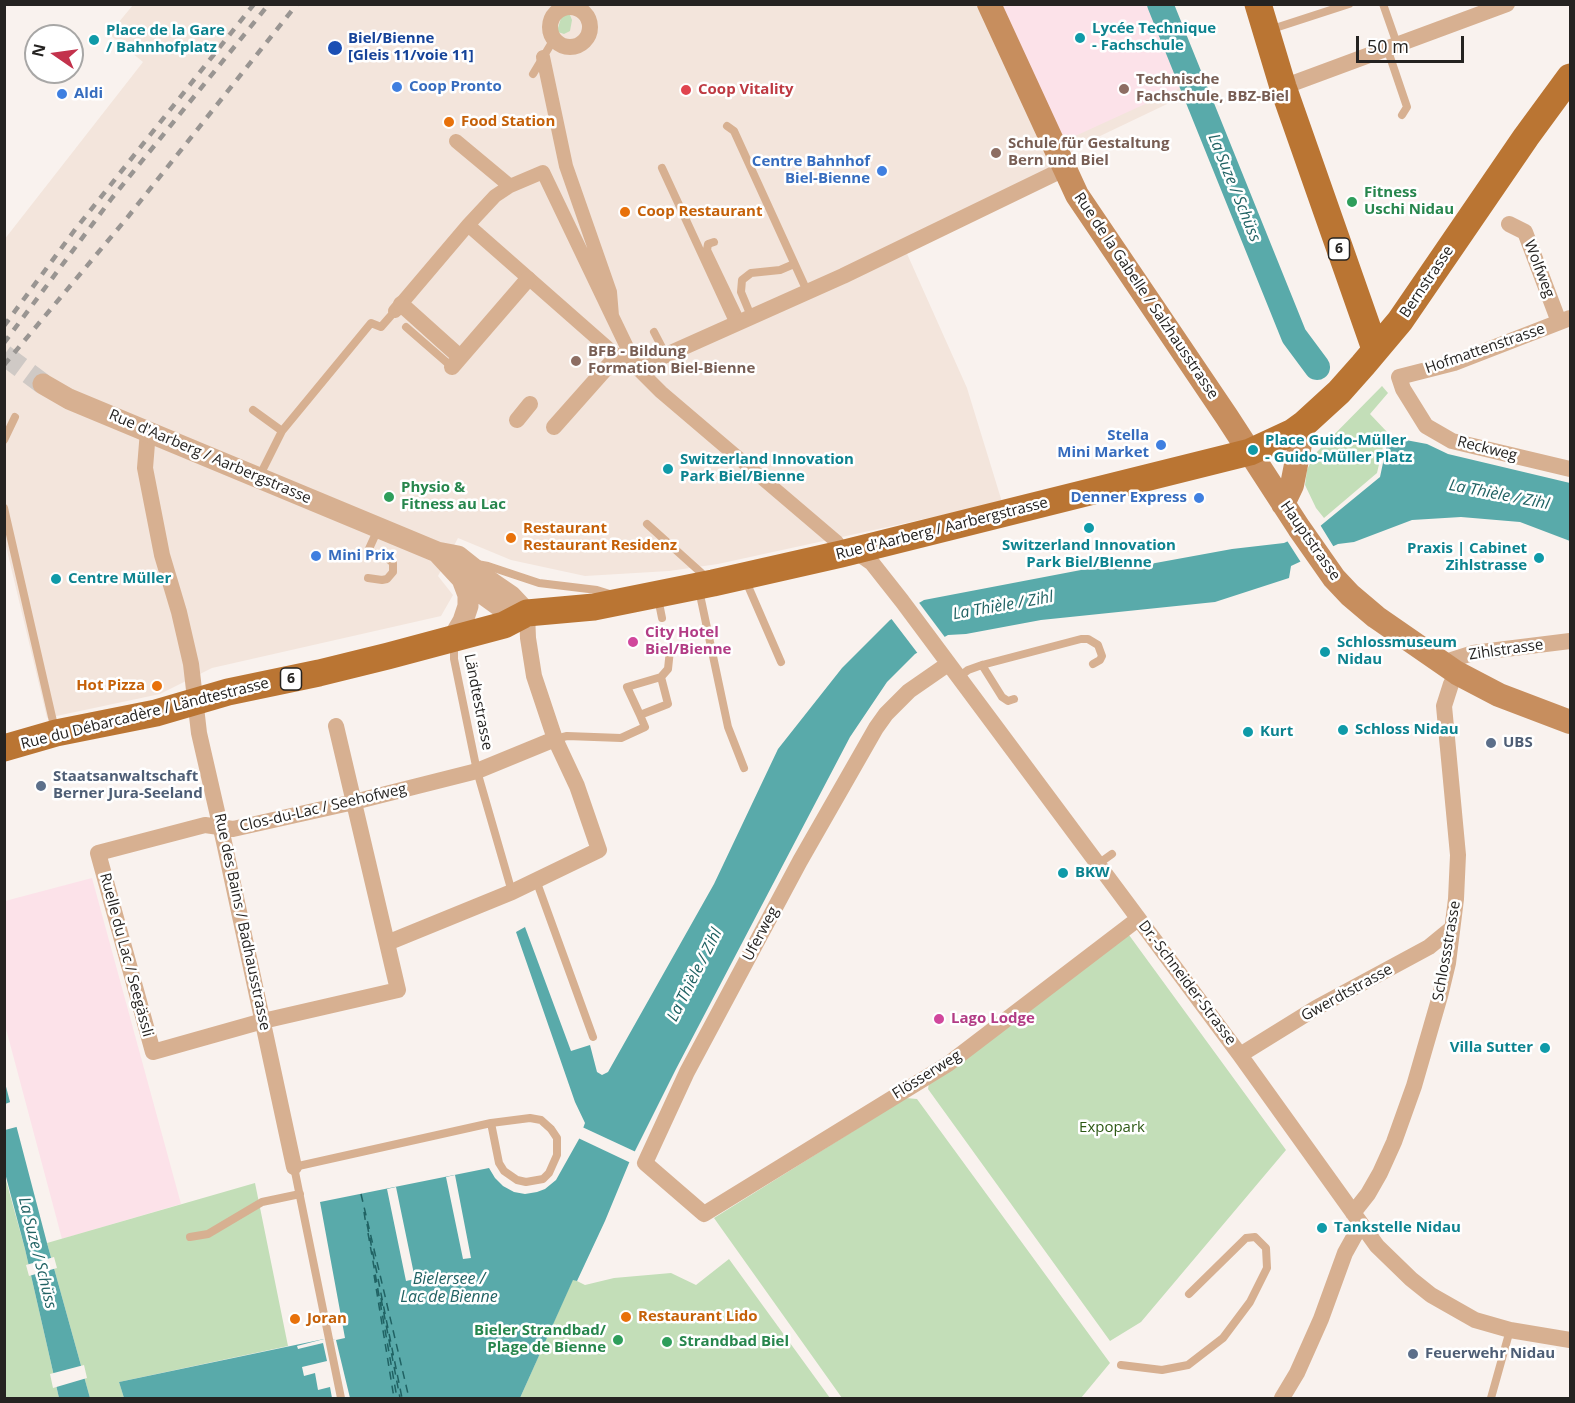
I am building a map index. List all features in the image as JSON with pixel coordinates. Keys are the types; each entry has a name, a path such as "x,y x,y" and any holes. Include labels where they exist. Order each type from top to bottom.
{"main road":[{"name":"Rue de la Gabelle / Salzhausstrasse","path":"989,4 1077,195 1250,452"},
{"name":"6","path":"1258,4 1283,87 1375,350"},
{"name":"Bernstrasse","path":"1250,452 1293,432 1304,424 1339,392 1400,321 1570,77"},
{"path":"1283,504 1292,485 1304,424"},
{"name":"Rue d'Aarberg / Aarbergstrasse","path":"527,613 651,604 706,585 846,546 1005,514 1250,452"},
{"name":"Hauptstrasse","path":"1250,452 1320,560 1334,578 1359,602 1452,670 1499,694 1570,722"},
{"name":"Rue du Débarcadère / Ländtestrasse","path":"4,748 56,733 156,713 228,692 330,671 504,625 527,613"}],"street":[{"path":"1283,87 1392,46 1462,12 1507,4"},
{"path":"567,6 579,8 584,12 590,22 589,35 586,40 576,47 564,47 554,39 551,33 551,20 560,9 567,6"},
{"path":"543,57 566,166 610,292 612,316"},
{"path":"456,141 510,186"},
{"path":"637,368 807,291 1064,169"},
{"path":"528,279 456,362 398,308 495,196 510,186 543,172 637,368"},
{"path":"468,225 616,356 637,368 662,392 846,546"},
{"name":"Wolfweg","path":"1509,225 1525,232 1565,320"},
{"name":"Hofmattenstrasse","path":"1399,377 1454,363 1565,320"},
{"path":"554,427 616,356"},
{"name":"Reckweg","path":"1399,377 1403,390 1426,426 1452,441 1570,469"},
{"name":"Rue d'Aarberg / Aarbergstrasse","path":"43,384 69,399 437,552 466,571 498,605 527,613"},
{"path":"517,420 530,404"},
{"name":"Rue des Bains / Badhausstrasse","path":"148,432 145,468 162,555 191,664 199,733 294,1167"},
{"name":"Dr.-Schneider-Strasse","path":"846,546 872,563 950,666 1105,859 1138,919 1240,1055 1377,1246 1431,1295 1475,1320 1510,1330 1570,1340"},
{"path":"453,638 464,621 468,606 466,571"},
{"path":"387,943 512,892 600,850 577,786 555,739 534,676 527,613"},
{"name":"Zihlstrasse","path":"1452,670 1450,660 1473,653 1570,641"},
{"name":"Uferweg","path":"704,1214 645,1163 687,1072 800,861 876,728 909,690 950,666"},
{"name":"Schlossstrasse","path":"1353,1213 1368,1194 1394,1142 1414,1086 1448,963 1456,899 1458,855 1444,706 1451,684 1452,670"},
{"path":"263,1022 398,990 336,726"},
{"name":"Clos-du-Lac / Seehofweg","path":"98,853 205,825 233,829 354,802 477,771 555,739"},
{"name":"Ruelle du Lac / Seegässli","path":"98,853 153,1052 263,1022"},
{"name":"Flösserweg","path":"704,1214 948,1064 1138,919"},
{"name":"Gwerdtstrasse","path":"1240,1055 1316,1008 1429,947 1451,928"},
{"path":"1282,1398 1297,1373 1321,1319 1345,1253 1355,1235 1363,1227"}],"lane":[{"path":"1266,31 1349,4"},
{"path":"1383,4 1407,107 1402,115"},
{"path":"532,74 554,39"},
{"path":"727,126 734,131 807,291"},
{"path":"662,168 742,320"},
{"path":"714,242 708,244 707,250 742,320"},
{"path":"742,320 742,280 752,273 780,270 795,264"},
{"path":"259,478 282,430 371,323 381,327 398,308"},
{"path":"406,327 456,362"},
{"path":"654,332 666,355"},
{"path":"254,410 282,430"},
{"path":"4,440 15,417"},
{"path":"4,508 56,733"},
{"path":"647,525 706,585 728,727 744,768"},
{"path":"368,578 387,579 393,572 393,563 386,557 368,551 379,528"},
{"name":"Rue d'Aarberg / Aarbergstrasse","path":"466,571 488,566 539,583 597,590 651,604"},
{"path":"744,576 781,662"},
{"name":"Ländtestrasse","path":"453,638 454,658 477,771"},
{"path":"950,666 968,670 1088,639 1098,645 1101,651 1100,660 1093,664"},
{"path":"555,739 567,736 621,738 645,727 627,687 661,677 668,669 670,650"},
{"path":"982,665 1002,698 1008,701 1014,699"},
{"path":"640,715 668,705 661,677"},
{"path":"477,771 512,892"},
{"path":"536,880 593,1037"},
{"path":"341,1398 294,1167 491,1123 530,1118 541,1120 551,1129 558,1146 557,1155 549,1173 543,1179 526,1182 517,1180 504,1171 491,1123"},
{"path":"190,1237 208,1234 262,1202 300,1194"},
{"path":"1121,1365 1162,1370 1188,1365 1223,1338 1250,1302 1267,1268 1266,1248 1255,1237 1246,1238 1189,1294"},
{"path":"1491,1398 1510,1330"}],"shaded area":[{"path":"133,5 1153,5 1188,94 1075,148 1064,169 904,247 967,388 1002,502 718,564 669,571 585,576 511,560 458,538 438,576 453,595 441,616 212,668 160,694 47,718 5,542 4,240 143,62 109,34"},
{"name":"Lycée Technique - Fachschule","path":"999,5 1147,5 1180,88 1060,143"},
{"path":"92,878 181,1204 62,1239 5,1025 5,901"}],"green space":[{"path":"566,13 572,20 570,31 564,34 558,32 558,28 562,15"},
{"path":"1382,386 1388,393 1370,414 1388,433 1377,473 1324,518 1316,508 1305,485 1307,470 1314,455"},
{"name":"Expopark","path":"1129,935 1286,1150 1141,1322 1110,1341 928,1089 929,1083"},
{"path":"906,1098 917,1099 1110,1363 1081,1398 842,1398 714,1218"},
{"path":"4,1173 25,1249 59,1398 5,1398"},
{"path":"255,1183 288,1346 119,1382 124,1398 90,1398 47,1243"},
{"name":"Strandbad Biel","path":"729,1259 830,1398 520,1398 573,1279 585,1285 614,1278 671,1273 696,1285"}],"water":[{"path":"1395,438 1427,444 1448,454 1570,483 1570,541 1520,522 1461,517 1412,520 1354,542 1338,544 1291,566 1289,578 1215,602 1041,620 966,634 948,635 915,654 887,682 850,737 676,1069 629,1163 577,1281 573,1280 520,1398 124,1398 119,1382 324,1339 345,1338 320,1202 489,1168 503,1186 514,1192 525,1194 545,1189 556,1180 579,1139 585,1123 575,1102 516,932 525,927 571,1051 590,1045 597,1072 602,1075 608,1072 714,884 778,749 842,668 890,620 924,600 1081,570 1139,566 1232,549 1284,543 1319,527 1380,477 1387,444"},
{"path":"4,1079 90,1398 59,1398 5,1173"}],"pier":[{"path":"1319,523 1335,549 1302,564 1286,539"},
{"path":"917,600 947,640 919,655 890,617"},
{"path":"13,1101 20,1126 5,1130 5,1104"},
{"path":"580,1126 636,1152 631,1163 576,1137"},
{"path":"455,1175 471,1258 463,1259 446,1177"},
{"path":"396,1187 415,1279 406,1281 387,1189"},
{"path":"54,1257 57,1268 29,1276 26,1265"},
{"path":"324,1339 336,1340 350,1398 332,1398 330,1387 318,1390 315,1373 304,1376 302,1367 327,1361 323,1343 298,1349 297,1346"},
{"path":"84,1365 87,1378 53,1388 50,1374"}],"waterway":[{"name":"La Suze / Schüss","path":"1160,4 1294,336 1317,367"}],"ferry route":[{"path":"361,1194 409,1398"},
{"path":"364,1212 366,1225"},
{"path":"367,1224 402,1398"},
{"path":"368,1233 397,1398"},
{"path":"374,1275 394,1398"},
{"path":"381,1298 400,1398"}],"tunnel":[{"path":"4,355 43,384"}],"railway":[{"path":"4,326 74,231 254,4"},
{"path":"4,343 112,198 269,4"},
{"path":"4,365 127,218 297,4"}],"place":[{"name":"Lycée Technique - Fachschule","path":"1080,38"},
{"name":"Place de la Gare / Bahnhofplatz","path":"94,40"},
{"name":"Biel/Bienne [Gleis 11/voie 11]","path":"335,48"},
{"name":"Coop Pronto","path":"397,87"},
{"name":"Technische Fachschule, BBZ-Biel","path":"1124,89"},
{"name":"Coop Vitality","path":"686,90"},
{"name":"Aldi","path":"62,94"},
{"name":"Food Station","path":"449,122"},
{"name":"Schule für Gestaltung Bern und Biel","path":"996,153"},
{"name":"Centre Bahnhof Biel-Bienne","path":"882,171"},
{"name":"Fitness Uschi Nidau","path":"1352,202"},
{"name":"Coop Restaurant","path":"625,212"},
{"name":"BFB - Bildung Formation Biel-Bienne","path":"576,361"},
{"name":"Stella Mini Market","path":"1161,445"},
{"name":"Place Guido-Müller - Guido-Müller Platz","path":"1253,450"},
{"name":"Switzerland Innovation Park Biel/Bienne","path":"668,469"},
{"name":"Physio & Fitness au Lac","path":"389,497"},
{"name":"Denner Express","path":"1199,498"},
{"name":"Switzerland Innovation Park Biel/BIenne","path":"1089,528"},
{"name":"Restaurant Restaurant Residenz","path":"511,538"},
{"name":"Mini Prix","path":"316,556"},
{"name":"Praxis | Cabinet Zihlstrasse","path":"1539,558"},
{"name":"Centre Müller","path":"56,579"},
{"name":"City Hotel Biel/Bienne","path":"633,642"},
{"name":"Schlossmuseum Nidau","path":"1325,652"},
{"name":"Hot Pizza","path":"157,686"},
{"name":"Schloss Nidau","path":"1343,730"},
{"name":"Kurt","path":"1248,732"},
{"name":"UBS","path":"1491,743"},
{"name":"Staatsanwaltschaft Berner Jura-Seeland","path":"41,786"},
{"name":"BKW","path":"1063,873"},
{"name":"Lago Lodge","path":"939,1019"},
{"name":"Villa Sutter","path":"1545,1048"},
{"name":"Tankstelle Nidau","path":"1322,1228"},
{"name":"Restaurant Lido","path":"626,1317"},
{"name":"Joran","path":"295,1319"},
{"name":"Bieler Strandbad/ Plage de Bienne","path":"618,1340"},
{"name":"Strandbad Biel","path":"667,1342"},
{"name":"Feuerwehr Nidau","path":"1413,1354"}],"water label":[{"name":"La Thièle / Zihl","path":"1499,495"},
{"name":"La Thièle / Zihl","path":"1003,606"},
{"name":"La Thièle / Zihl","path":"695,975"},
{"name":"Bielersee / Lac de Bienne","path":"449,1288"}]}
